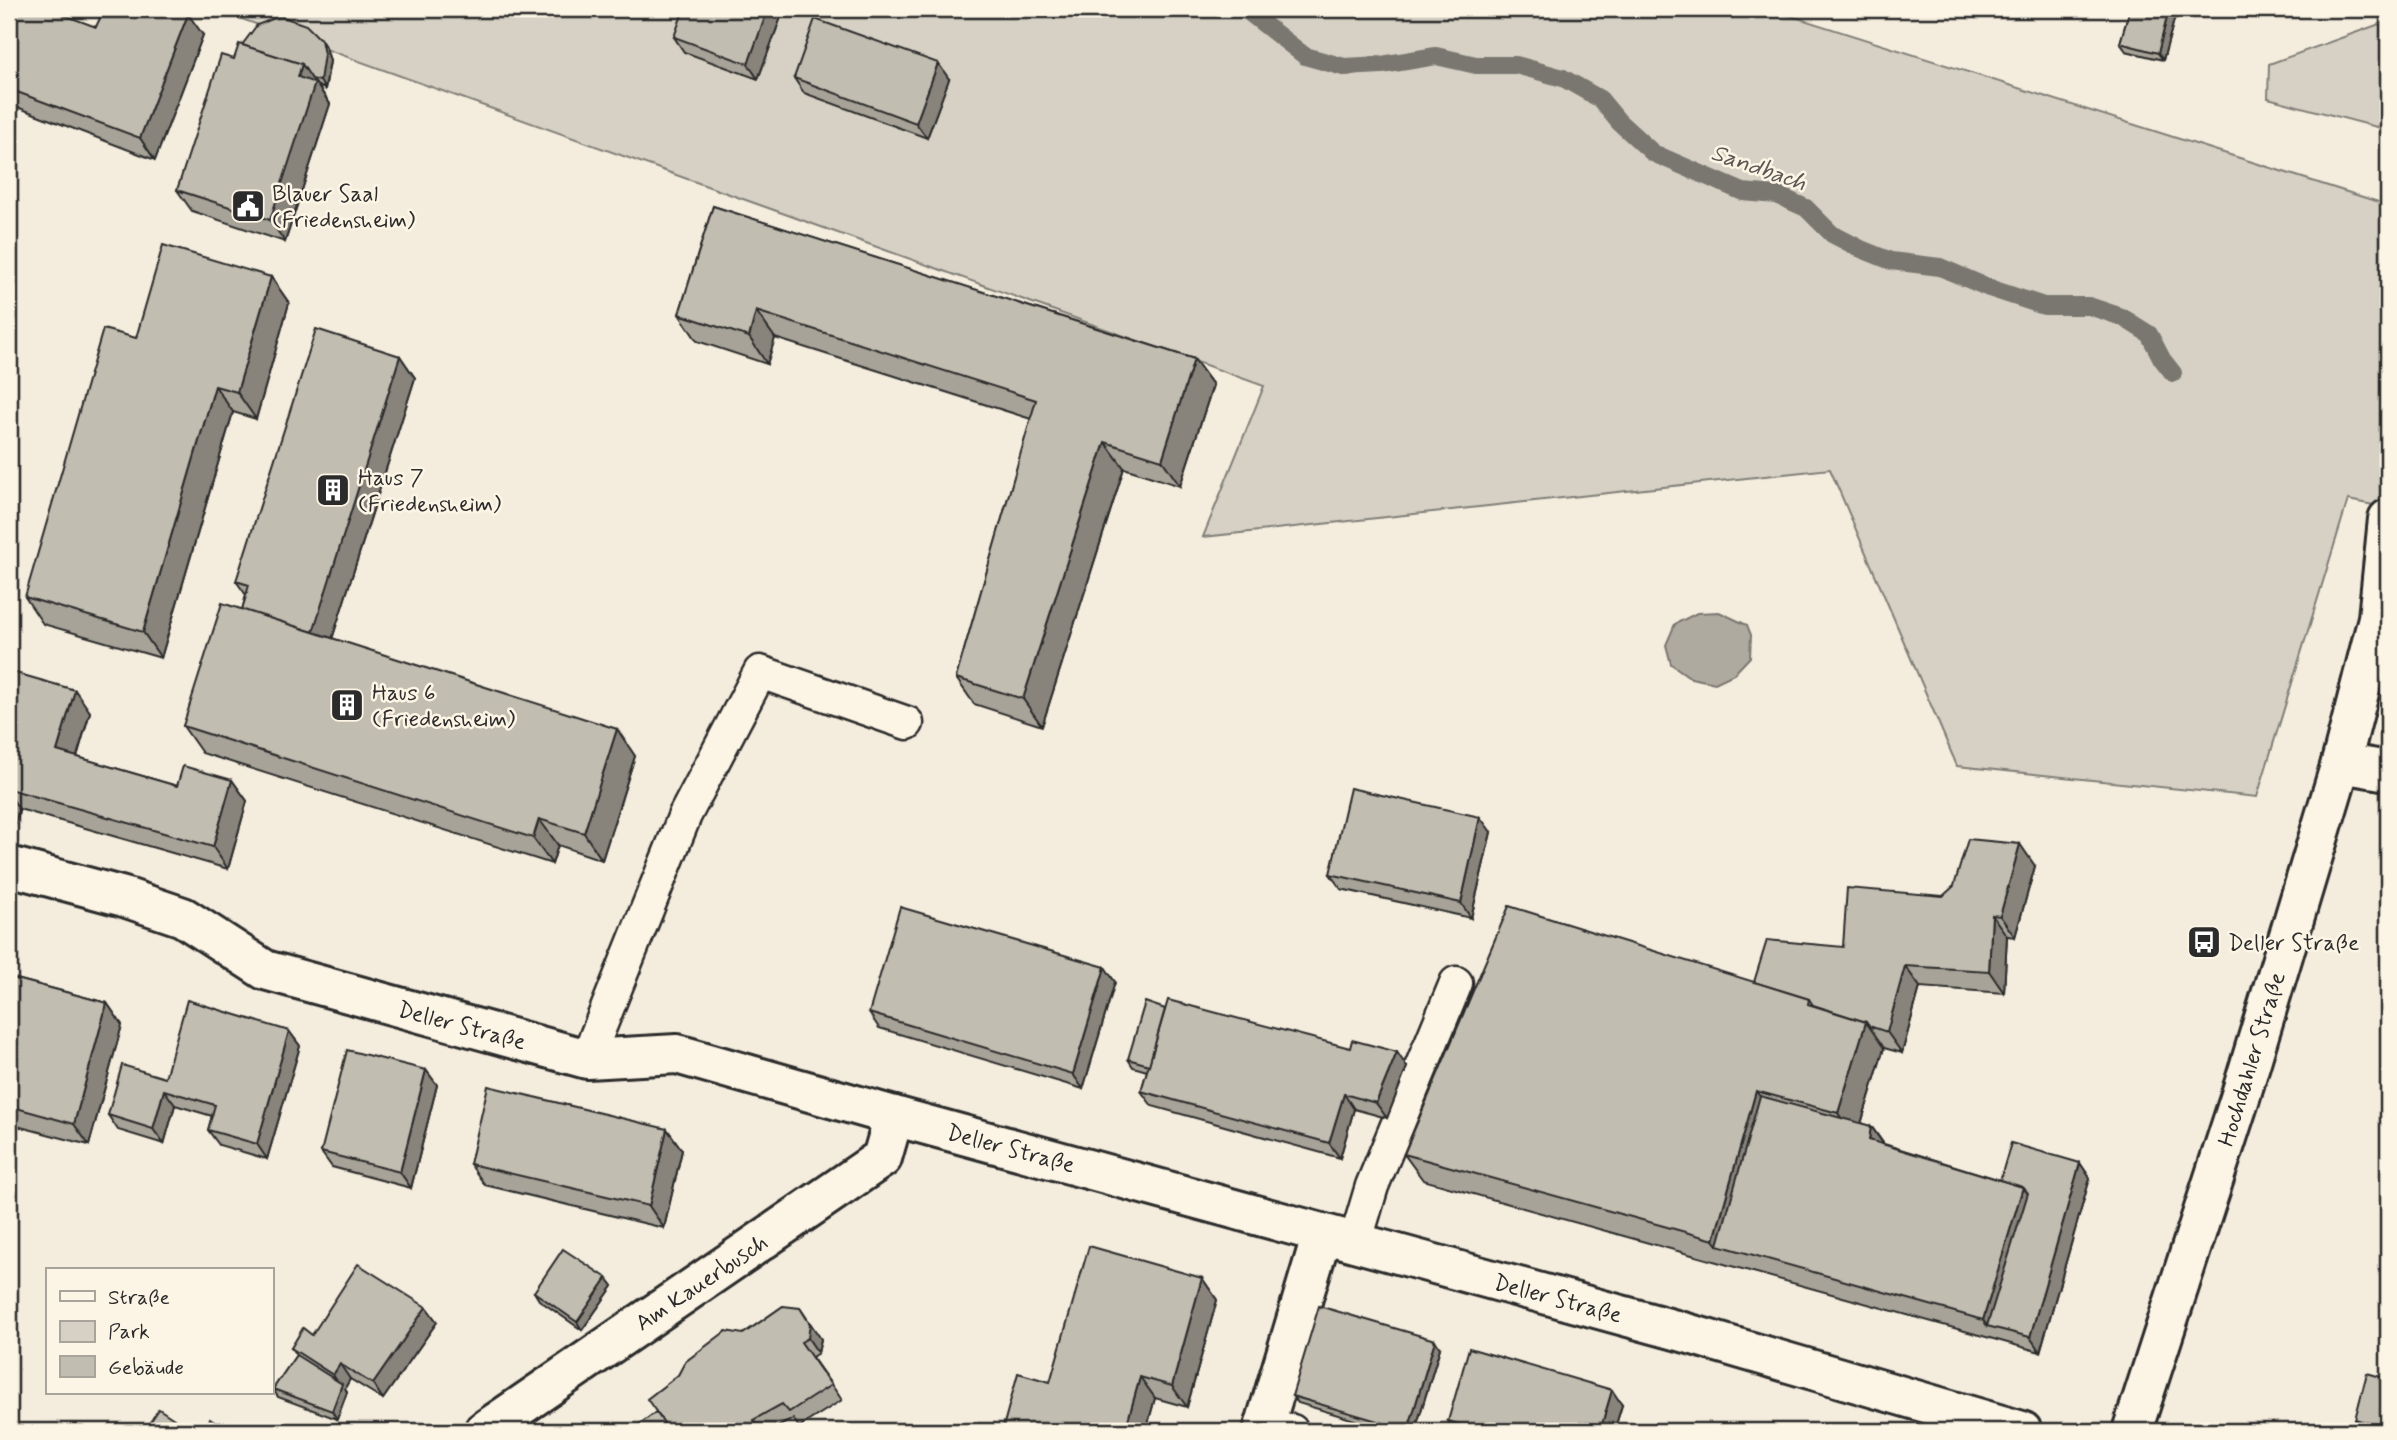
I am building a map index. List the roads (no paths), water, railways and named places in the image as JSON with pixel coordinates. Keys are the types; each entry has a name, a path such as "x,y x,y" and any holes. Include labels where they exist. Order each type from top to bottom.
{"street":[{"name":"Hochdahler Straße","path":"2132,1431 2240,1098 2341,763 2378,618 2388,519"},
{"path":"2341,763 2388,771"},
{"name":"Deller Straße","path":"9,866 124,897 183,917 265,970 587,1059 677,1054 1683,1332 2022,1431"},
{"name":"Am Kauerbusch","path":"484,1431 882,1158 894,1116"},
{"path":"1273,1429 1339,1239"}],"lane":[{"path":"587,1059 685,815 760,673 907,723"},
{"path":"1339,1239 1372,1186 1456,983"}],"waterway":[{"name":"Sandbach","path":"1247,9 1305,56 1344,67 1382,65 1436,56 1476,65 1516,65 1563,78 1600,99 1619,122 1653,153 1743,192 1777,195 1806,208 1832,234 1891,261 1940,267 1989,288 2044,306 2089,306 2122,317 2149,334 2173,373"}],"place":[{"name":"Blauer Saal (Friedensheim)","path":"248,206"},
{"name":"Haus 7 (Friedensheim)","path":"333,490"},
{"name":"Haus 6 (Friedensheim)","path":"347,705"},
{"name":"Deller Straße","path":"2204,942"}]}
